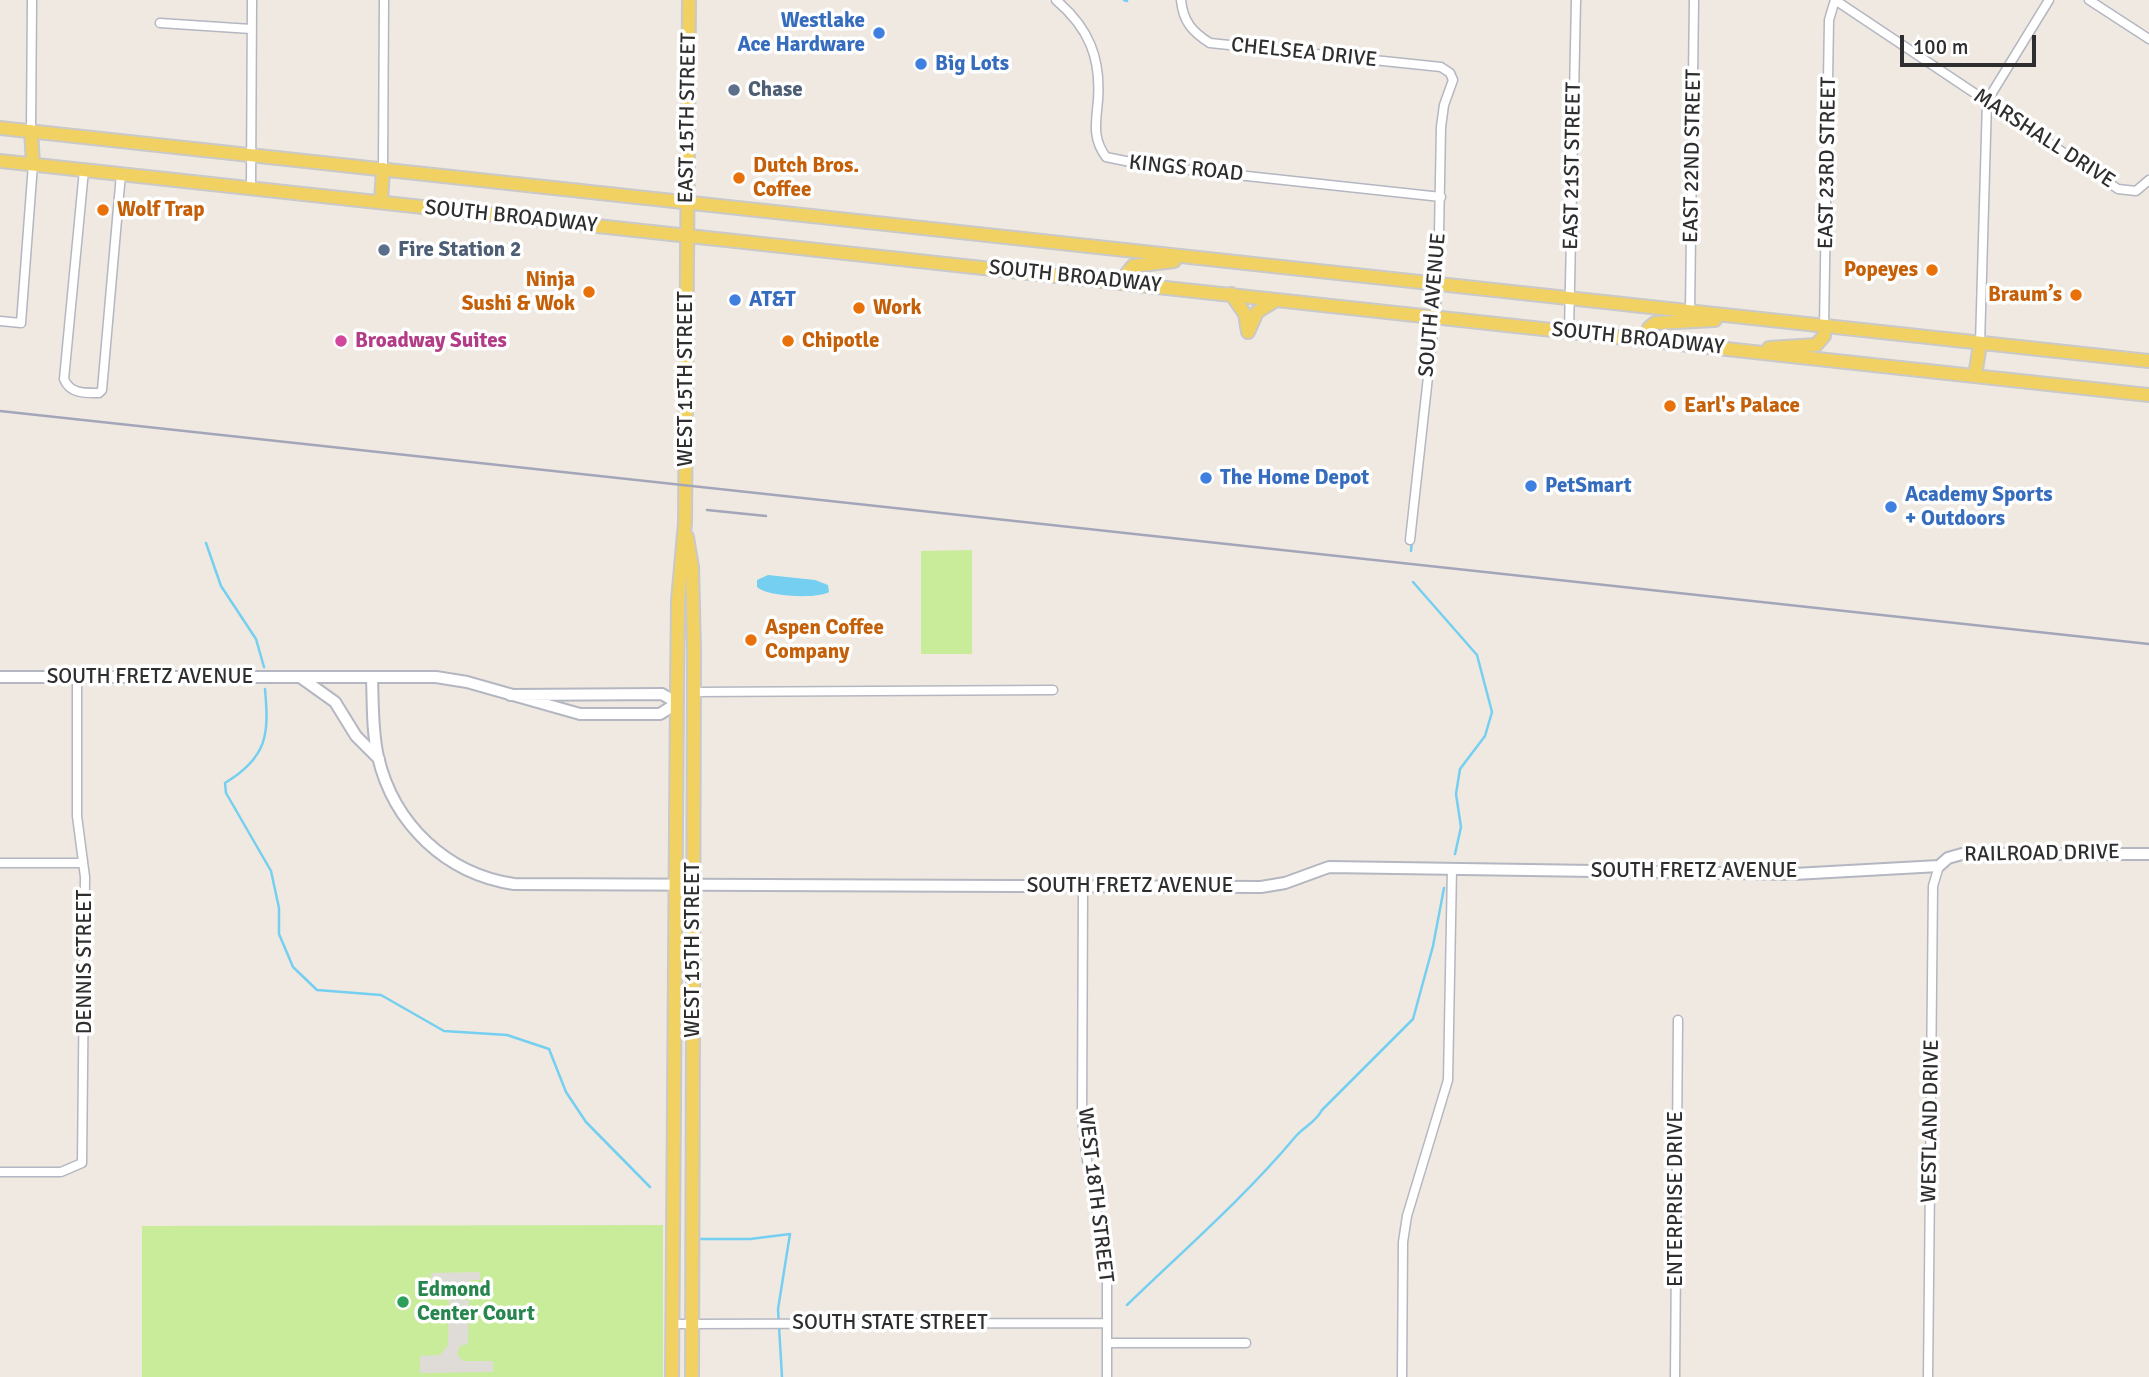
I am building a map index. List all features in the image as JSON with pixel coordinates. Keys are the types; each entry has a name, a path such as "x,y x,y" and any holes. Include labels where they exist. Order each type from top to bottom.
{"main road":[{"name":"EAST 15TH STREET","path":"686,236 690,0"},
{"name":"SOUTH BROADWAY","path":"0,128 2149,361"},
{"path":"31,131 33,164"},
{"name":"SOUTH BROADWAY","path":"0,161 2149,395"},
{"path":"380,202 383,169"},
{"name":"WEST 15TH STREET","path":"672,1377 678,600 685,523 686,236"},
{"path":"1120,282 1133,266 1192,259"},
{"path":"1231,294 1245,314 1248,332 1257,312 1278,299"},
{"path":"1648,340 1650,328 1655,323 1742,318"},
{"path":"1748,350 1795,344 1816,345 1824,336 1824,327"},
{"path":"1975,376 1980,344"},
{"name":"WEST 15TH STREET","path":"685,523 692,567 694,692 692,1377"},
{"path":"677,703 694,692"}],"street":[{"path":"31,131 32,0"},
{"path":"251,188 252,0"},
{"path":"383,169 384,0"},
{"name":"KINGS ROAD","path":"1056,0 1074,15 1093,43 1099,73 1095,130 1097,145 1106,157 1132,163 1441,197"},
{"name":"CHELSEA DRIVE","path":"1181,0 1182,13 1191,29 1210,43 1441,67 1450,72"},
{"name":"EAST 21ST STREET","path":"1569,332 1576,0"},
{"name":"EAST 22ND STREET","path":"1690,312 1694,0"},
{"name":"MARSHALL DRIVE","path":"1835,0 2118,189 2136,191 2149,180"},
{"name":"EAST 23RD STREET","path":"1824,327 1829,20 1835,0"},
{"path":"1980,344 1987,102 2049,0"},
{"path":"2089,0 2149,39"},
{"path":"160,23 251,29"},
{"name":"SOUTH AVENUE","path":"1410,540 1438,286 1441,127 1444,105 1453,80 1450,72"},
{"path":"0,321 21,323 33,164"},
{"path":"85,170 64,379 66,386 75,391 99,393 102,390 121,174"},
{"name":"SOUTH FRETZ AVENUE","path":"0,677 441,678 467,682 510,695 580,714 660,713 677,703 662,694 510,695"},
{"name":"DENNIS STREET","path":"0,1172 61,1172 82,1163 83,863 77,816 77,677"},
{"name":"SOUTH FRETZ AVENUE","path":"300,677 335,702 355,736 379,759"},
{"name":"SOUTH FRETZ AVENUE","path":"372,677 374,733 379,759 405,817 421,838 447,860 472,874 514,884 1261,887 1285,883 1329,867 1794,874 1938,866"},
{"path":"694,692 1053,690"},
{"name":"RAILROAD DRIVE","path":"1938,866 1948,858 1962,854 2149,853"},
{"path":"0,863 83,863"},
{"name":"WESTLAND DRIVE","path":"1928,1377 1933,886 1938,866"},
{"path":"1402,1377 1403,1242 1407,1216 1448,1080 1452,868"},
{"name":"WEST 18TH STREET","path":"1083,887 1082,1118 1087,1160 1105,1246 1107,1377"},
{"name":"ENTERPRISE DRIVE","path":"1675,1377 1678,1020"},
{"name":"SOUTH STATE STREET","path":"673,1324 1107,1323"},
{"path":"1107,1343 1246,1343"}],"green space":[{"path":"972,550 972,654 921,654 921,551"},
{"name":"Edmond Center Court","path":"663,1225 663,1377 142,1377 142,1226"}],"shaded area":[{"path":"480,1272 480,1280 471,1280 461,1289 461,1300 469,1300 468,1344 460,1346 457,1354 463,1361 493,1361 493,1372 420,1373 420,1356 440,1355 448,1345 449,1296 443,1287 431,1284 431,1273"}],"water":[{"path":"768,575 815,580 828,585 829,592 804,596 771,593 757,587 757,580"}],"waterway":[{"path":"1411,551 1412,540"},
{"path":"206,543 221,586 256,639 264,667"},
{"path":"1413,582 1477,655 1492,712 1485,736 1460,769 1456,794 1461,827 1455,854"},
{"path":"265,689 266,719 263,743 250,764 225,783 226,793 271,871 279,908 279,934 293,967 317,990 381,995 444,1031 507,1035 549,1049 566,1092 586,1122 650,1187"},
{"path":"1127,1305 1235,1202 1296,1136 1317,1118 1413,1019 1433,946 1444,888"},
{"path":"700,1239 750,1239 790,1234 778,1309 782,1377"}],"railway":[{"path":"0,411 2149,644"},
{"path":"707,510 766,516"}],"place":[{"name":"Westlake Ace Hardware","path":"879,33"},
{"name":"Big Lots","path":"921,64"},
{"name":"Chase","path":"734,90"},
{"name":"Dutch Bros. Coffee","path":"739,178"},
{"name":"Wolf Trap","path":"103,210"},
{"name":"Fire Station 2","path":"384,250"},
{"name":"Popeyes","path":"1932,270"},
{"name":"Ninja Sushi & Wok","path":"589,292"},
{"name":"Braum’s","path":"2076,295"},
{"name":"AT&T","path":"735,300"},
{"name":"Work","path":"859,308"},
{"name":"Broadway Suites","path":"341,341"},
{"name":"Chipotle","path":"788,341"},
{"name":"Earl's Palace","path":"1670,406"},
{"name":"The Home Depot","path":"1206,478"},
{"name":"PetSmart","path":"1531,486"},
{"name":"Academy Sports + Outdoors","path":"1891,507"},
{"name":"Aspen Coffee Company","path":"751,640"},
{"name":"Edmond Center Court","path":"403,1302"}]}
